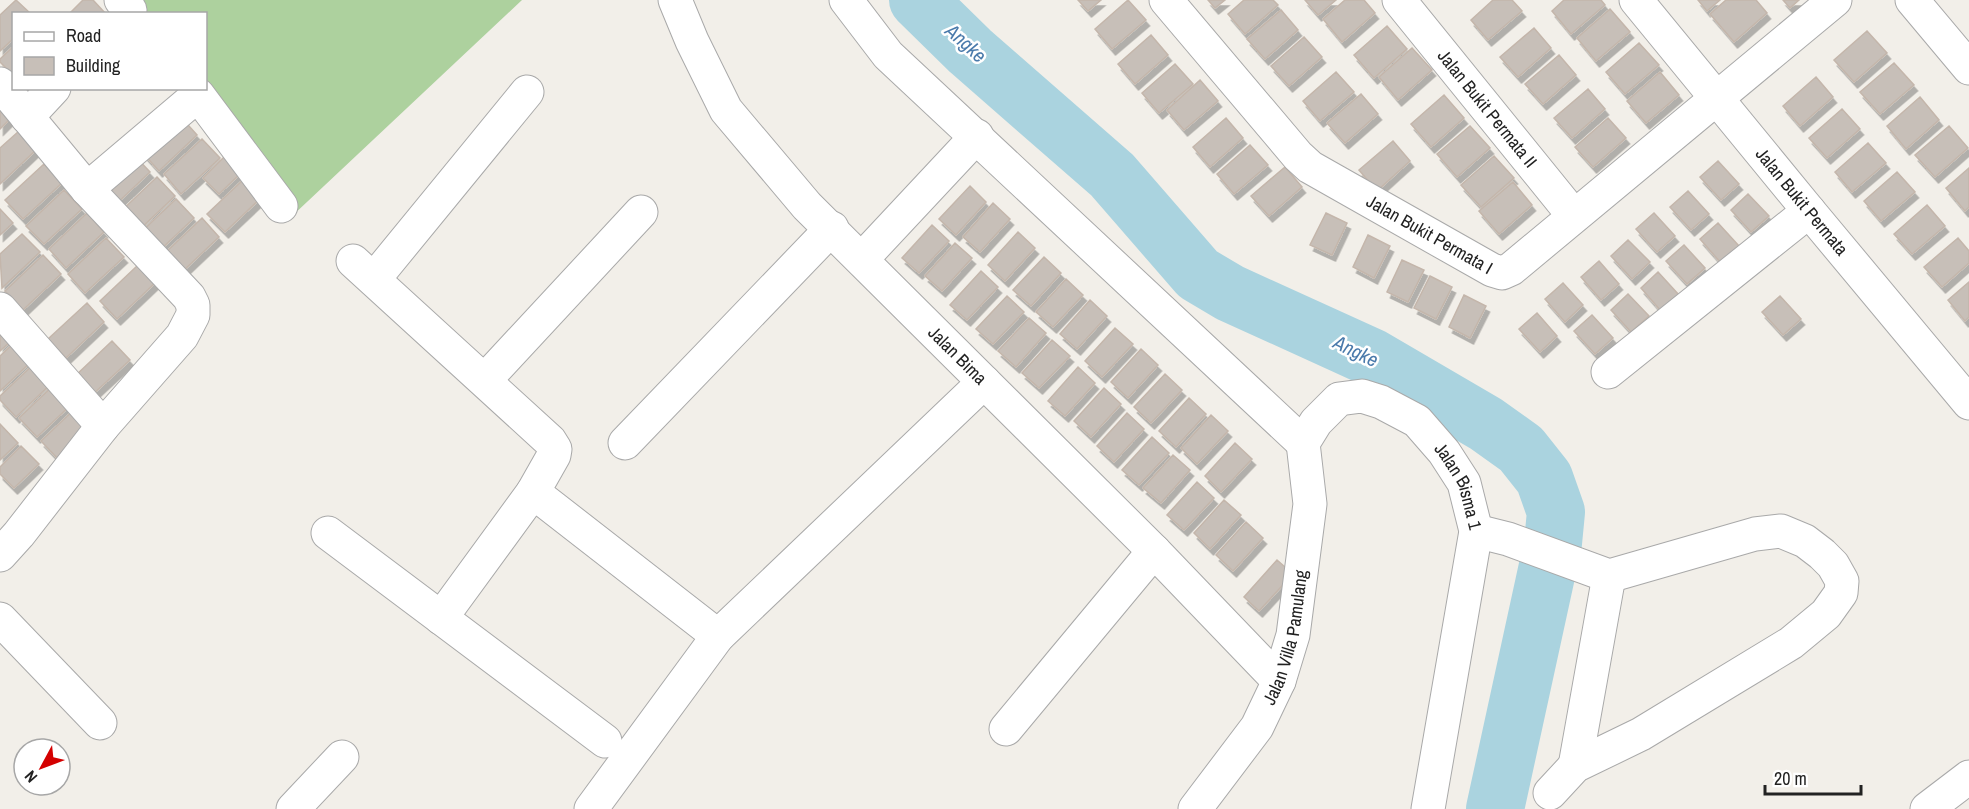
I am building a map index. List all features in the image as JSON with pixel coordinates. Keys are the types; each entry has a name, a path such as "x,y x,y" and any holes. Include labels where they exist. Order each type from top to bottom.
{"street":[{"path":"122,0 130,10 128,12"},
{"name":"Jalan Bima","path":"675,0 692,41 726,110 807,206 832,228 1154,551 1279,681"},
{"path":"846,0 888,55 1303,443"},
{"name":"Jalan Bukit Permata I","path":"1166,0 1298,156 1310,167 1492,270 1502,273 1511,269 1716,96 1835,0"},
{"name":"Jalan Bukit Permata II","path":"1399,0 1574,216"},
{"name":"Jalan Bukit Permata","path":"1636,0 1969,403"},
{"path":"1912,0 1969,68"},
{"path":"0,84 87,189 189,297 193,305 193,315 182,336 6,534"},
{"path":"27,117 52,90"},
{"path":"441,618 533,492 554,455 555,449 550,441 485,380 363,270 527,92"},
{"path":"87,189 198,95 281,206"},
{"path":"862,259 977,136"},
{"path":"1608,372 1809,211"},
{"path":"485,380 641,212"},
{"path":"625,443 832,228"},
{"path":"0,309 103,426"},
{"path":"591,809 718,636 984,382"},
{"name":"Jalan Bisma 1","path":"1303,443 1316,423 1339,399 1362,396 1381,402 1417,421 1444,452 1464,483 1476,531 1428,809"},
{"name":"Jalan Villa Pamulang","path":"1202,807 1257,726 1279,681 1293,635 1310,504 1303,443"},
{"path":"533,492 718,636"},
{"path":"1476,531 1508,539 1595,571 1755,534 1781,531 1805,541 1822,554 1833,565 1842,581 1842,593 1826,614 1791,644 1641,734 1575,766 1550,793"},
{"path":"328,533 605,741"},
{"path":"1006,729 1154,551"},
{"path":"1575,766 1595,571"},
{"path":"0,619 100,723"},
{"path":"293,809 342,757"},
{"path":"1927,809 1969,777"}],"green space":[{"path":"127,0 522,0 291,217 207,90 207,12 119,12"}],"building":[{"path":"16,0 29,12 12,12 12,40 0,51 0,15"},
{"path":"83,0 93,0 104,12 71,12"},
{"path":"1078,0 1101,0 1088,11"},
{"path":"1128,0 1146,20 1112,49 1095,29"},
{"path":"1208,0 1225,0 1215,8"},
{"path":"1244,0 1273,0 1278,5 1245,34 1228,14"},
{"path":"1305,0 1336,0 1318,15"},
{"path":"1345,0 1364,0 1375,13 1342,42 1323,19"},
{"path":"1493,0 1512,0 1522,11 1488,40 1471,20"},
{"path":"1564,0 1601,0 1605,5 1571,34 1552,11"},
{"path":"1698,0 1720,0 1707,11"},
{"path":"1726,0 1756,0 1767,13 1734,42 1710,14"},
{"path":"1783,0 1799,0 1790,8"},
{"path":"1610,9 1630,32 1596,61 1577,38"},
{"path":"1281,10 1298,30 1265,59 1247,39"},
{"path":"1387,26 1407,49 1374,78 1354,55"},
{"path":"1534,28 1551,48 1518,77 1500,57"},
{"path":"1867,31 1887,53 1854,82 1834,60"},
{"path":"1151,35 1168,55 1135,84 1118,64"},
{"path":"1304,37 1322,57 1289,86 1271,66"},
{"path":"1639,43 1659,65 1625,94 1606,72"},
{"path":"12,48 12,74 0,62 0,59"},
{"path":"1412,48 1432,70 1398,100 1379,77"},
{"path":"1559,55 1576,75 1543,104 1525,84"},
{"path":"1894,63 1914,85 1880,114 1860,92"},
{"path":"1175,64 1193,84 1159,113 1142,93"},
{"path":"1336,72 1354,92 1320,121 1303,101"},
{"path":"1660,72 1679,95 1646,123 1627,101"},
{"path":"1816,77 1833,97 1800,126 1783,106"},
{"path":"1200,80 1218,101 1184,130 1167,110"},
{"path":"1588,89 1605,109 1572,138 1554,118"},
{"path":"1361,94 1378,114 1345,143 1327,123"},
{"path":"1444,95 1464,118 1431,147 1411,124"},
{"path":"1920,97 1939,120 1906,149 1887,126"},
{"path":"1842,109 1860,129 1827,158 1809,138"},
{"path":"0,110 9,120 0,129"},
{"path":"180,116 197,135 159,171 142,152"},
{"path":"1226,118 1243,138 1210,167 1193,147"},
{"path":"1608,118 1626,138 1593,167 1575,147"},
{"path":"1470,126 1490,148 1457,177 1437,154"},
{"path":"1949,126 1968,148 1935,177 1915,155"},
{"path":"19,131 36,150 0,184 0,148"},
{"path":"202,139 220,158 181,194 164,174"},
{"path":"1393,141 1410,161 1377,191 1359,170"},
{"path":"1868,143 1886,163 1852,192 1835,172"},
{"path":"1250,145 1268,165 1234,194 1217,174"},
{"path":"132,153 150,172 112,208 94,189"},
{"path":"225,156 241,173 219,194 203,178"},
{"path":"1494,156 1514,178 1481,207 1461,185"},
{"path":"1718,161 1739,184 1721,200 1700,177"},
{"path":"44,164 62,183 23,219 5,200"},
{"path":"1285,167 1302,187 1269,216 1251,196"},
{"path":"1969,168 1969,207 1965,211 1946,188"},
{"path":"1897,172 1915,192 1881,221 1864,201"},
{"path":"157,177 175,196 137,232 119,213"},
{"path":"245,178 263,196 225,232 207,214"},
{"path":"1513,182 1532,205 1499,234 1479,211"},
{"path":"970,186 986,202 956,235 939,219"},
{"path":"64,190 82,209 44,244 26,226"},
{"path":"1688,191 1709,214 1691,230 1670,207"},
{"path":"1748,194 1769,216 1751,232 1731,210"},
{"path":"176,199 194,218 156,254 138,235"},
{"path":"993,203 1010,219 980,252 963,237"},
{"path":"1927,205 1945,226 1912,254 1894,234"},
{"path":"0,209 13,223 0,235"},
{"path":"87,213 104,232 66,268 49,249"},
{"path":"1326,213 1347,223 1332,255 1310,245"},
{"path":"1654,213 1675,236 1657,252 1636,229"},
{"path":"202,218 219,237 181,273 164,254"},
{"path":"1718,223 1739,246 1721,263 1700,239"},
{"path":"932,225 949,241 919,273 902,258"},
{"path":"1018,232 1035,248 1005,281 988,265"},
{"path":"22,234 40,252 2,288 0,254"},
{"path":"1368,235 1390,246 1374,278 1353,267"},
{"path":"106,238 124,257 85,293 68,274"},
{"path":"1958,238 1969,251 1969,263 1942,287 1924,267"},
{"path":"1628,240 1650,262 1632,279 1611,256"},
{"path":"955,243 972,258 942,291 925,276"},
{"path":"1684,245 1705,268 1687,284 1666,261"},
{"path":"43,255 61,274 23,310 5,291"},
{"path":"1044,257 1061,273 1031,306 1013,290"},
{"path":"1402,260 1424,270 1408,302 1387,292"},
{"path":"1599,261 1619,284 1601,300 1581,277"},
{"path":"138,265 155,283 117,319 100,301"},
{"path":"981,271 998,287 967,320 950,305"},
{"path":"1658,272 1679,295 1661,311 1641,288"},
{"path":"1430,276 1452,287 1436,319 1414,308"},
{"path":"1066,279 1083,295 1053,327 1036,312"},
{"path":"1969,282 1969,317 1965,321 1948,300"},
{"path":"1563,283 1583,305 1565,322 1545,299"},
{"path":"1628,294 1649,316 1631,332 1611,310"},
{"path":"1464,295 1486,306 1470,338 1449,327"},
{"path":"1007,296 1024,312 993,344 976,329"},
{"path":"1780,296 1801,319 1783,335 1762,312"},
{"path":"1090,300 1107,316 1077,349 1060,334"},
{"path":"87,303 104,322 66,358 48,339"},
{"path":"1537,313 1557,336 1540,352 1519,329"},
{"path":"1592,315 1613,338 1595,354 1574,331"},
{"path":"1029,318 1046,333 1016,367 998,351"},
{"path":"0,327 12,340 0,351"},
{"path":"1115,328 1133,344 1102,377 1085,361"},
{"path":"1052,340 1070,356 1039,388 1022,373"},
{"path":"16,341 33,360 0,391 0,356"},
{"path":"112,341 130,360 91,396 74,377"},
{"path":"1141,349 1158,365 1128,398 1111,382"},
{"path":"36,362 54,381 16,417 0,400 0,396"},
{"path":"1078,367 1095,383 1065,416 1048,401"},
{"path":"1165,374 1182,390 1151,423 1134,407"},
{"path":"57,382 75,401 37,437 19,418"},
{"path":"1104,388 1121,404 1091,437 1074,421"},
{"path":"1189,398 1206,414 1176,447 1159,431"},
{"path":"79,405 97,424 59,460 41,441"},
{"path":"1127,413 1144,429 1114,462 1097,446"},
{"path":"1211,415 1228,431 1197,464 1181,448"},
{"path":"0,424 18,443 0,460"},
{"path":"1152,437 1169,453 1139,485 1122,470"},
{"path":"1235,443 1252,459 1221,492 1205,476"},
{"path":"21,446 39,464 14,488 0,474 0,467"},
{"path":"1173,455 1190,470 1161,503 1143,488"},
{"path":"1197,482 1214,498 1184,530 1167,515"},
{"path":"1224,500 1241,515 1210,549 1194,533"},
{"path":"1246,522 1263,538 1233,571 1216,555"},
{"path":"1277,560 1293,574 1259,611 1244,597"}],"waterway":[{"name":"Angke","path":"918,0 970,51 1112,175 1198,274 1230,293 1373,358 1486,424 1521,449 1544,478 1556,512 1553,543 1495,809"}]}
